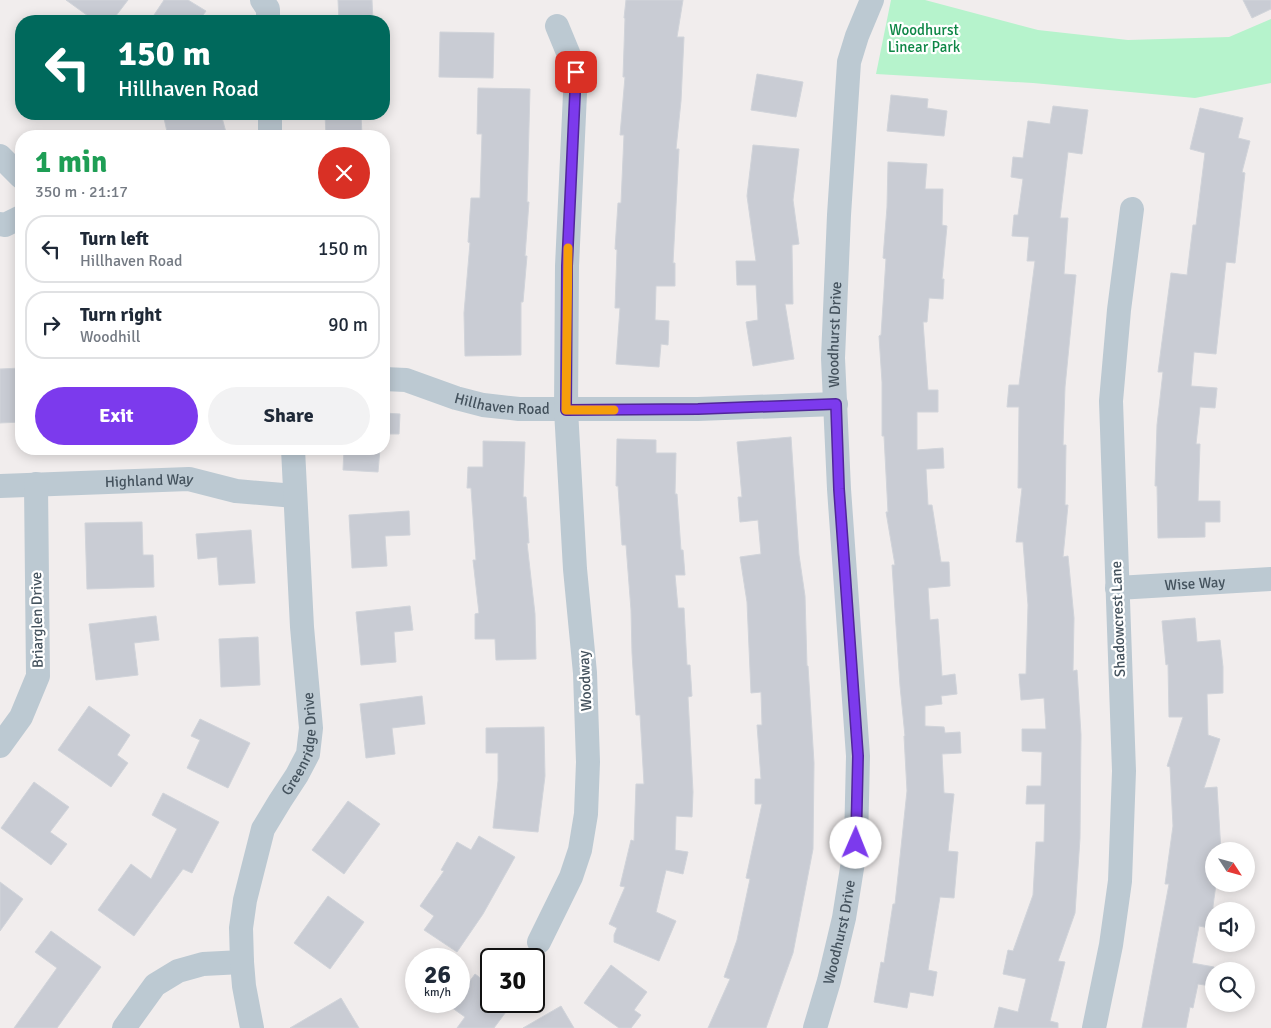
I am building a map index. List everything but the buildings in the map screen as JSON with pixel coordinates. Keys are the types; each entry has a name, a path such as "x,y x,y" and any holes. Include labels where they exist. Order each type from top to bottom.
{"street":[{"path":"262,0 268,9 268,15"},
{"name":"Woodhurst Drive","path":"815,1028 829,981 844,918 856,843 858,756 839,489 833,358 839,215 849,62 857,36 872,0"},
{"name":"Woodway","path":"539,942 571,877 580,850 586,814 588,762 585,673 575,569 566,410 567,266 576,72 557,26"},
{"path":"0,156 15,170"},
{"name":"Shadowcrest Lane","path":"1094,1028 1111,944 1120,880 1124,771 1111,401 1132,209"},
{"path":"0,224 5,226 15,220"},
{"name":"Hillhaven Road","path":"390,379 406,380 456,398 483,405 520,409 698,409 836,404"},
{"name":"Greenridge Drive","path":"252,1028 244,986 242,962 241,928 245,900 264,829 308,754 311,728 302,627 292,455"},
{"name":"Highland Way","path":"0,486 189,479 236,491 295,496"},
{"name":"Briarglen Drive","path":"0,746 22,717 38,676 36,484"},
{"name":"Wise Way","path":"1117,588 1271,579"},
{"path":"124,1028 155,985 178,971 203,964 242,962"}],"green space":[{"name":"Woodhurst Linear Park","path":"891,0 925,0 1038,30 1128,40 1229,37 1271,19 1271,83 1195,98 1033,83 876,74"}],"slow traffic":[{"path":"568,248 566,410 614,410"}],"route":[{"path":"576,72 567,266 566,410 698,409 836,404 839,489 858,756 856,843"}]}
